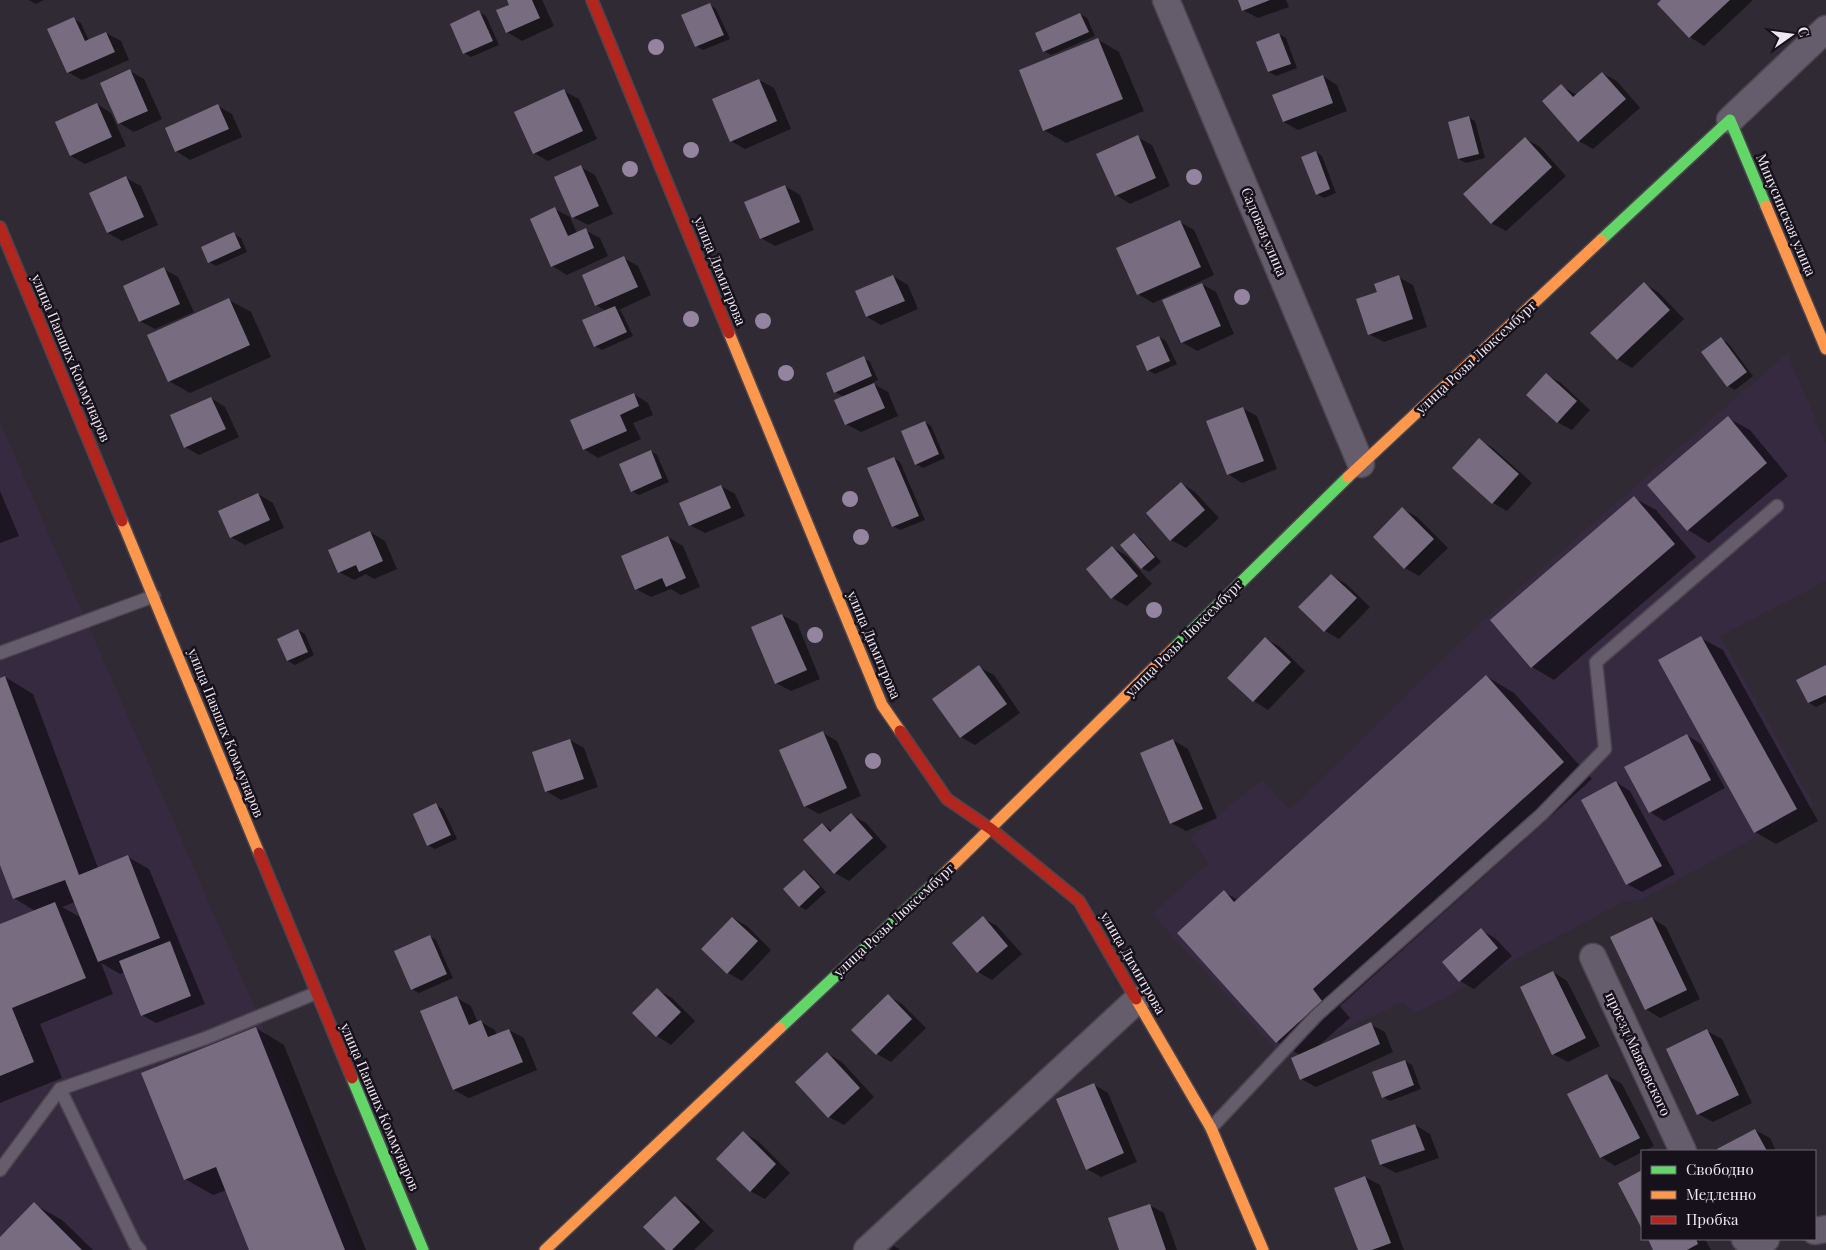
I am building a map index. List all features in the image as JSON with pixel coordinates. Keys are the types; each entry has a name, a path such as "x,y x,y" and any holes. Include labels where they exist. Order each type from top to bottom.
{"street":[{"name":"улица Димитрова","path":"592,0 882,705 946,799 991,829 1079,901 1211,1128 1263,1250"},
{"name":"Садовая улица","path":"1166,0 1361,464"},
{"name":"улица Розы Люксембург","path":"545,1250 991,829 1361,464 1826,29"},
{"name":"Минусинская улица","path":"1730,120 1826,349"},
{"name":"улица Павших Коммунаров","path":"0,227 423,1250"},
{"name":"проезд Маяковского","path":"1594,957 1683,1150"},
{"path":"867,1250 1137,1000"}],"lane":[{"path":"1211,1128 1317,1015 1542,814 1605,749 1596,662 1777,506"},
{"path":"0,653 154,596"},
{"path":"0,1170 60,1089 206,1038 316,993"},
{"path":"60,1089 135,1244 140,1250"}],"shaded area":[{"path":"1787,353 1826,444 1826,581 1720,636 1814,805 1643,899 1623,902 1414,1014 1403,1002 1283,1057 1152,914 1209,863 1190,838 1262,780 1290,810 1479,624"},
{"path":"0,422 360,1250 0,1250"}],"building":[{"path":"507,0 532,0 540,18 506,33 496,10 509,5"},
{"path":"1238,0 1270,0 1242,11"},
{"path":"1661,0 1730,0 1689,38 1657,4"},
{"path":"710,3 724,35 695,47 681,15"},
{"path":"479,10 493,41 463,54 450,24"},
{"path":"1080,13 1089,32 1043,52 1035,33"},
{"path":"74,17 85,41 106,32 115,52 67,73 47,29"},
{"path":"1279,33 1291,64 1268,72 1256,42"},
{"path":"1098,38 1123,99 1043,131 1019,70"},
{"path":"130,69 148,111 118,124 100,83"},
{"path":"1602,72 1626,99 1578,142 1542,101 1561,84 1573,97"},
{"path":"1323,75 1333,103 1283,122 1272,95"},
{"path":"759,79 777,121 730,142 712,99"},
{"path":"564,89 583,131 533,154 514,112"},
{"path":"97,103 112,137 70,156 55,122"},
{"path":"218,104 229,129 175,152 165,128"},
{"path":"1469,116 1479,154 1458,159 1448,122"},
{"path":"1138,135 1156,178 1115,196 1096,154"},
{"path":"1525,137 1552,167 1491,224 1463,194"},
{"path":"1316,151 1330,189 1316,195 1301,157"},
{"path":"581,165 599,206 572,218 554,177"},
{"path":"126,176 144,217 107,233 89,193"},
{"path":"785,185 800,222 760,239 744,202"},
{"path":"555,207 568,236 586,228 594,248 551,267 530,219"},
{"path":"1180,220 1201,267 1137,295 1116,248"},
{"path":"234,232 241,248 208,263 201,247"},
{"path":"624,256 638,287 595,306 582,275"},
{"path":"164,267 180,304 139,322 123,286"},
{"path":"893,275 905,301 866,317 855,291"},
{"path":"1399,275 1413,319 1368,335 1356,299 1377,292 1374,284"},
{"path":"1644,282 1670,310 1617,360 1590,333"},
{"path":"1202,283 1221,326 1181,343 1162,300"},
{"path":"229,298 250,345 168,382 147,335"},
{"path":"615,306 627,332 594,347 582,320"},
{"path":"1159,336 1170,361 1147,371 1136,346"},
{"path":"1721,337 1747,372 1727,387 1701,352"},
{"path":"864,356 872,376 834,393 826,373"},
{"path":"1546,373 1577,401 1557,423 1526,395"},
{"path":"874,383 885,408 845,425 834,400"},
{"path":"634,393 639,406 620,415 627,431 583,450 570,420"},
{"path":"211,397 226,429 184,448 170,415"},
{"path":"1243,407 1264,461 1227,475 1206,421"},
{"path":"1728,416 1767,463 1687,531 1647,485"},
{"path":"925,421 939,454 915,465 901,431"},
{"path":"1479,438 1519,474 1492,504 1452,468"},
{"path":"651,450 662,478 631,492 619,464"},
{"path":"894,457 919,516 892,527 867,468"},
{"path":"1181,482 1205,510 1170,541 1146,513"},
{"path":"721,485 731,508 689,526 679,503"},
{"path":"258,493 270,520 230,538 218,511"},
{"path":"1634,496 1675,544 1531,668 1490,620"},
{"path":"1402,507 1434,539 1404,569 1373,537"},
{"path":"370,531 383,561 359,572 356,565 338,573 328,550"},
{"path":"1134,533 1155,557 1141,569 1120,545"},
{"path":"668,536 686,578 666,587 662,578 635,590 621,556"},
{"path":"1112,546 1138,576 1111,599 1086,569"},
{"path":"1331,574 1357,598 1324,632 1298,607"},
{"path":"782,614 807,670 775,684 751,627"},
{"path":"298,629 308,652 287,661 277,639"},
{"path":"1701,636 1797,809 1754,833 1658,660"},
{"path":"1265,637 1291,662 1253,702 1227,678"},
{"path":"979,665 1007,704 960,738 932,699"},
{"path":"1826,665 1826,695 1808,703 1796,680"},
{"path":"1486,675 1564,762 1313,989 1322,1001 1276,1043 1177,933 1224,890 1234,902"},
{"path":"5,676 79,875 128,855 160,938 98,962 65,880 13,899 0,865 0,678"},
{"path":"823,731 847,788 804,807 779,750"},
{"path":"1687,734 1711,780 1649,813 1624,767"},
{"path":"570,739 584,779 545,792 532,752"},
{"path":"1173,739 1203,809 1170,824 1140,753"},
{"path":"1616,781 1662,866 1626,885 1581,800"},
{"path":"436,803 451,835 427,846 413,814"},
{"path":"851,813 873,838 834,874 803,840 822,823 830,832"},
{"path":"804,870 820,887 799,907 783,889"},
{"path":"55,902 86,978 12,1008 34,1062 0,1076 0,924"},
{"path":"983,916 1008,946 977,973 952,943"},
{"path":"732,917 758,941 727,974 701,949"},
{"path":"1652,917 1687,990 1645,1010 1610,937"},
{"path":"1481,928 1498,948 1459,982 1442,962"},
{"path":"430,935 447,974 411,990 394,951"},
{"path":"170,941 191,996 141,1016 119,961"},
{"path":"1553,971 1586,1038 1552,1055 1520,987"},
{"path":"657,988 681,1012 656,1037 632,1013"},
{"path":"888,994 912,1019 876,1055 851,1030"},
{"path":"457,996 469,1025 481,1020 488,1037 509,1029 523,1062 453,1090 420,1011"},
{"path":"1371,1022 1380,1044 1300,1080 1291,1058"},
{"path":"256,1027 345,1250 249,1250 216,1167 184,1180 141,1073"},
{"path":"1707,1029 1739,1095 1697,1115 1666,1049"},
{"path":"827,1052 860,1088 828,1118 795,1082"},
{"path":"1405,1060 1414,1085 1382,1098 1372,1072"},
{"path":"1607,1074 1640,1138 1600,1158 1567,1094"},
{"path":"1094,1083 1124,1153 1086,1170 1056,1099"},
{"path":"1415,1124 1425,1150 1380,1165 1371,1140"},
{"path":"1755,1129 1766,1150 1718,1150"},
{"path":"743,1131 776,1164 750,1192 716,1159"},
{"path":"1641,1171 1641,1227 1618,1183"},
{"path":"1365,1176 1391,1243 1372,1250 1358,1250 1334,1188"},
{"path":"675,1196 700,1222 672,1250 666,1250 643,1227"},
{"path":"34,1202 82,1250 0,1250 0,1237"},
{"path":"1150,1204 1166,1250 1119,1250 1108,1218"},
{"path":"1648,1240 1696,1240 1698,1244 1687,1250 1653,1250"}],"traffic: fast":[{"path":"1601,240 1730,120 1766,206"},
{"path":"1174,648 1348,477"},
{"path":"780,1028 944,874"},
{"path":"352,1078 423,1250"}],"traffic: slow":[{"path":"1766,206 1826,349"},
{"path":"1348,477 1601,240"},
{"path":"729,333 882,705 900,731"},
{"path":"122,521 259,853"},
{"path":"944,874 1174,648"},
{"path":"1136,999 1211,1128 1263,1250"},
{"path":"545,1250 780,1028"}],"traffic: jam":[{"path":"592,0 729,333"},
{"path":"0,227 122,521"},
{"path":"900,731 947,799 991,829 1079,901 1136,999"},
{"path":"259,853 352,1078"}]}
